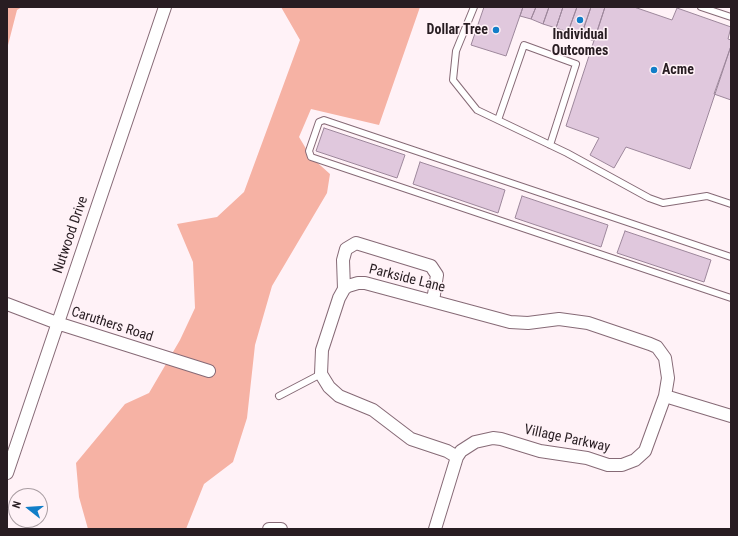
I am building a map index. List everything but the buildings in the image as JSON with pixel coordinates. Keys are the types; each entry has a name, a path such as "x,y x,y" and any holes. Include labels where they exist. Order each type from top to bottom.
{"street":[{"name":"Nutwood Drive","path":"7,473 165,7"},
{"path":"433,302 437,275 431,266 356,243 346,249 343,260 344,289 322,350 321,374 330,387 339,396 378,412 411,439 447,451 457,457 435,529"},
{"name":"Parkside Lane","path":"344,289 352,284 365,283 510,322 570,319 588,323 650,344 662,353 667,365 668,378 665,396"},
{"name":"Caruthers Road","path":"7,304 57,323 209,371"},
{"path":"665,396 731,416"},
{"name":"Village Parkway","path":"457,457 468,446 493,438 557,455 587,458 608,464 629,463 640,456 644,451 665,396"},
{"path":"268,529 281,529"}],"lane":[{"path":"474,7 456,52 453,80 477,110 550,145 648,198 663,203 708,196 731,204"},
{"path":"701,7 731,17"},
{"path":"498,120 524,45 576,64 550,145"},
{"path":"731,257 324,120 319,122 309,151 311,157 731,298"},
{"path":"279,396 321,374"}],"shaded area":[{"path":"7,7 22,7 17,10 7,49"},
{"path":"281,7 420,7 379,125 311,109 299,137 311,157 330,174 327,193 272,286 255,345 247,418 233,462 204,484 186,529 88,529 79,497 76,463 125,404 149,393 180,340 195,308 193,262 177,224 217,217 244,192 300,40"}],"place":[{"name":"Individual Outcomes","path":"580,20"},
{"name":"Dollar Tree","path":"496,30"},
{"name":"Acme","path":"654,70"}]}
